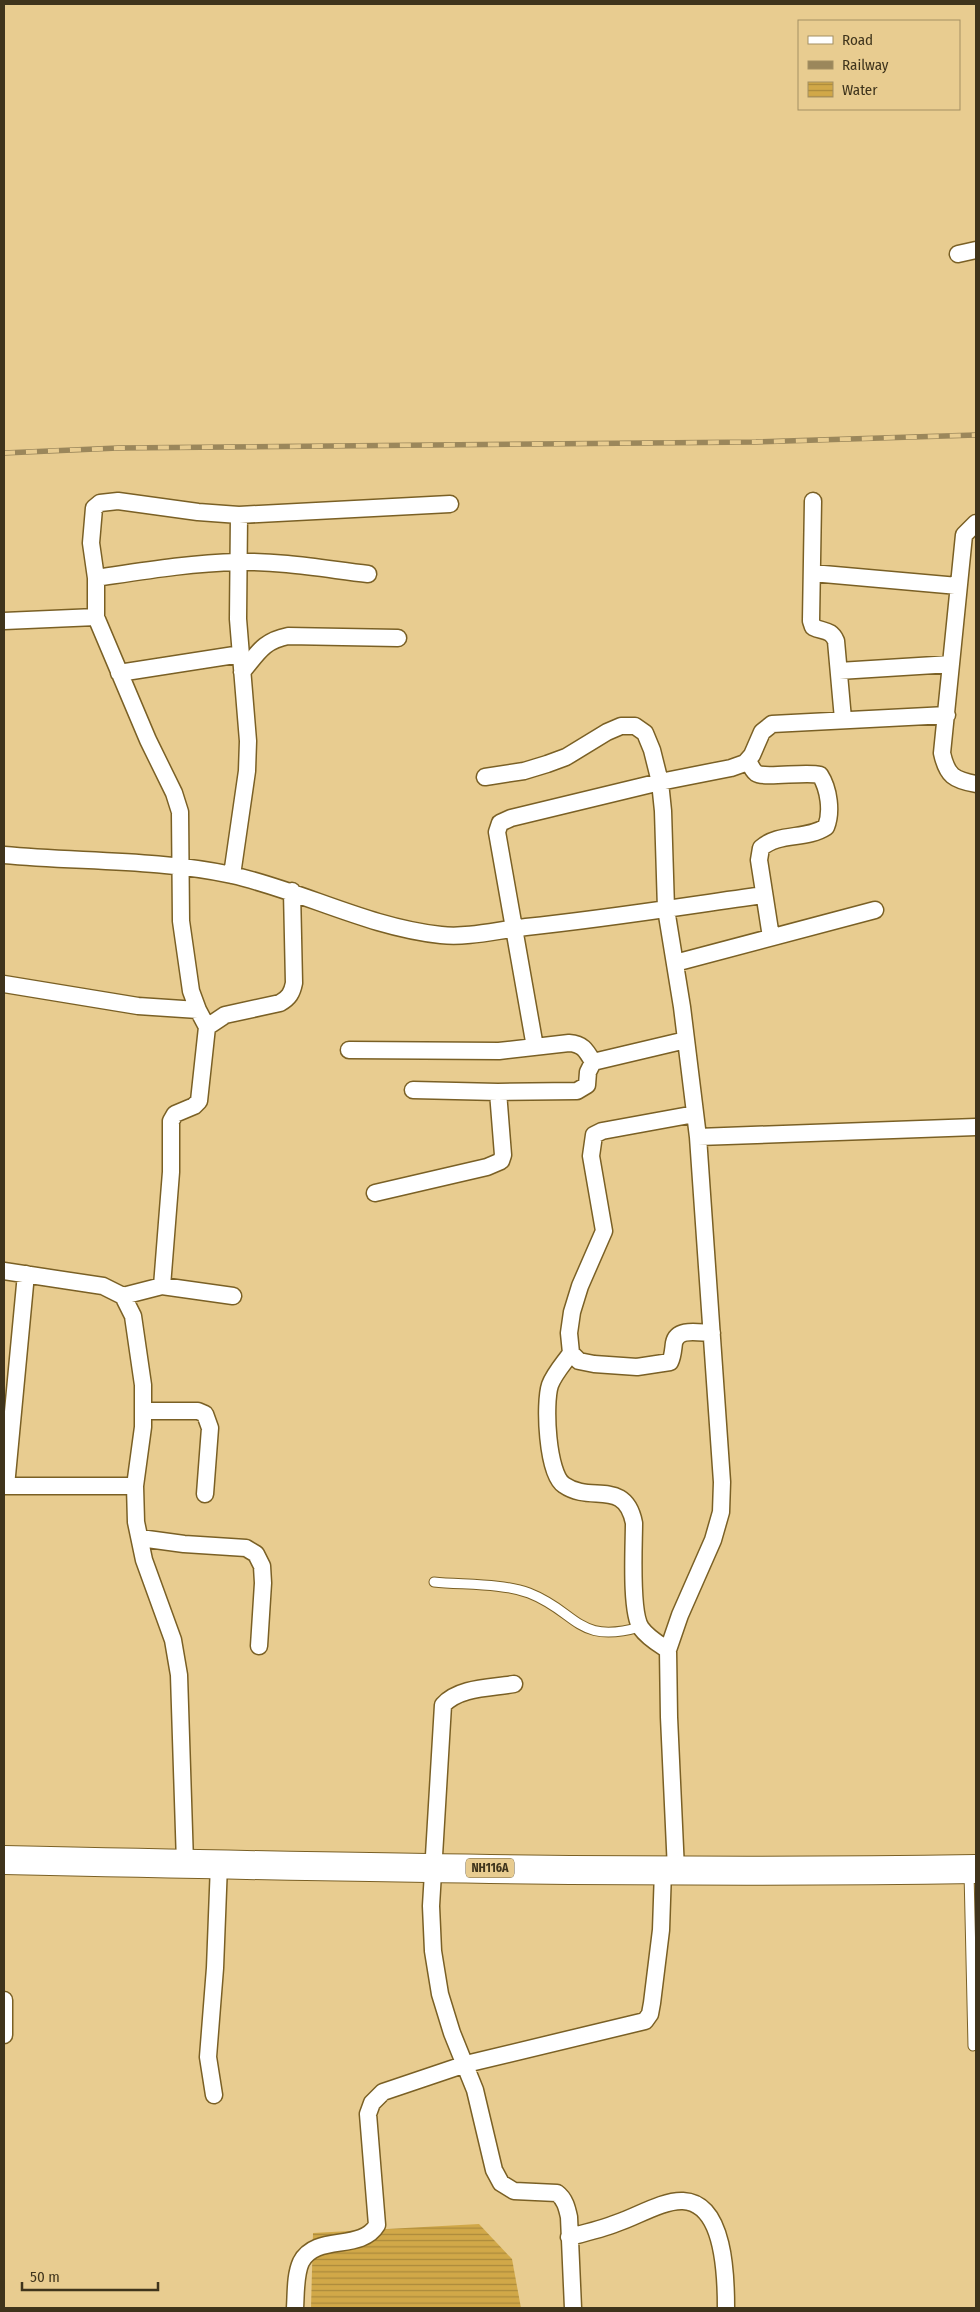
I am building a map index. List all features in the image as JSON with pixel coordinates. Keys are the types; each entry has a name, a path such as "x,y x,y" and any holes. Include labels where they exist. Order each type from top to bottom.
{"highway":[{"name":"NH116A","path":"4,1860 806,1872 973,1869"}],"street":[{"path":"958,254 976,250"},
{"path":"162,1286 171,1172 171,1121 175,1114 194,1106 199,1101 207,1026 190,991 181,921 180,812 174,793 119,674 96,617 96,578 91,543 91,518 94,508 100,502 118,501 198,512 239,514 450,504"},
{"path":"813,501 811,621 813,627 827,630 833,634 836,641 843,719"},
{"path":"232,875 247,771 248,741 241,654 238,562 239,514"},
{"path":"976,523 964,535 942,754 945,769 951,776 964,782 976,784"},
{"path":"96,578 184,566 238,562 282,563 368,574"},
{"path":"812,573 958,586"},
{"path":"4,621 96,617"},
{"path":"242,672 264,644 275,639 297,636 398,638"},
{"path":"119,674 241,654"},
{"path":"839,671 951,664"},
{"path":"535,1047 497,832 500,823 510,818 660,782 731,768 748,760 762,732 772,724 947,715"},
{"path":"295,2308 301,2263 310,2251 321,2246 363,2238 372,2233 377,2224 368,2114 372,2103 383,2092 466,2064 645,2020 650,2014 669,1870 668,1650 680,1615 713,1540 721,1512 722,1482 698,1138 686,1040 666,909 660,782 652,750 645,733 635,726 621,726 606,732 566,757 524,771 485,777"},
{"path":"748,760 756,773 763,776 801,773 820,775 825,783 829,812 826,827 817,832 768,841 761,848 759,860 771,938"},
{"path":"4,855 181,866 232,875 292,891 355,916 406,929 442,935 616,917 764,895"},
{"path":"207,1026 225,1015 287,1000 292,992 294,983 292,891"},
{"path":"675,963 875,910"},
{"path":"4,984 138,1006 198,1010"},
{"path":"413,1090 578,1091 588,1085 589,1066 593,1062 686,1040"},
{"path":"349,1050 499,1051 569,1042 579,1044 585,1048 593,1062"},
{"path":"375,1193 487,1167 501,1161 503,1155 498,1092"},
{"path":"695,1114 602,1131 594,1135 591,1144 591,1156 604,1231 580,1286 572,1312 569,1333 571,1353 579,1361 637,1367 670,1362 676,1335 681,1333 712,1333"},
{"path":"698,1138 976,1127"},
{"path":"4,1271 103,1286 123,1296 133,1316 143,1385 143,1427 135,1486 136,1522 144,1560 173,1640 179,1675 185,1863"},
{"path":"26,1274 5,1486 135,1486"},
{"path":"123,1296 162,1286 232,1296"},
{"path":"571,1353 551,1382 546,1399 553,1464 562,1485 573,1490 617,1497 625,1500 631,1508 634,1523 635,1611 640,1627 650,1638 668,1650"},
{"path":"143,1411 198,1411 205,1414 210,1428 205,1494"},
{"path":"140,1538 184,1544 246,1548 256,1554 262,1566 263,1583 259,1646"},
{"path":"514,1684 462,1693 450,1697 443,1705 431,1906 433,1951 438,1986 452,2033 466,2064 482,2114 494,2170 501,2183 514,2191 548,2192 562,2197 569,2217 573,2308"},
{"path":"214,2095 208,2057 219,1864"},
{"path":"4,2000 4,2035"},
{"path":"569,2237 618,2223 658,2207 682,2200 697,2204 712,2219 722,2248 726,2283 726,2308"}],"lane":[{"path":"434,1582 504,1588 529,1593 554,1607 581,1627 600,1633 622,1632 640,1627"},
{"path":"973,1869 973,2046"}],"water":[{"path":"479,2224 512,2259 521,2308 311,2308 313,2233"}],"railway":[{"path":"4,453 118,448 756,442 976,435"}]}
